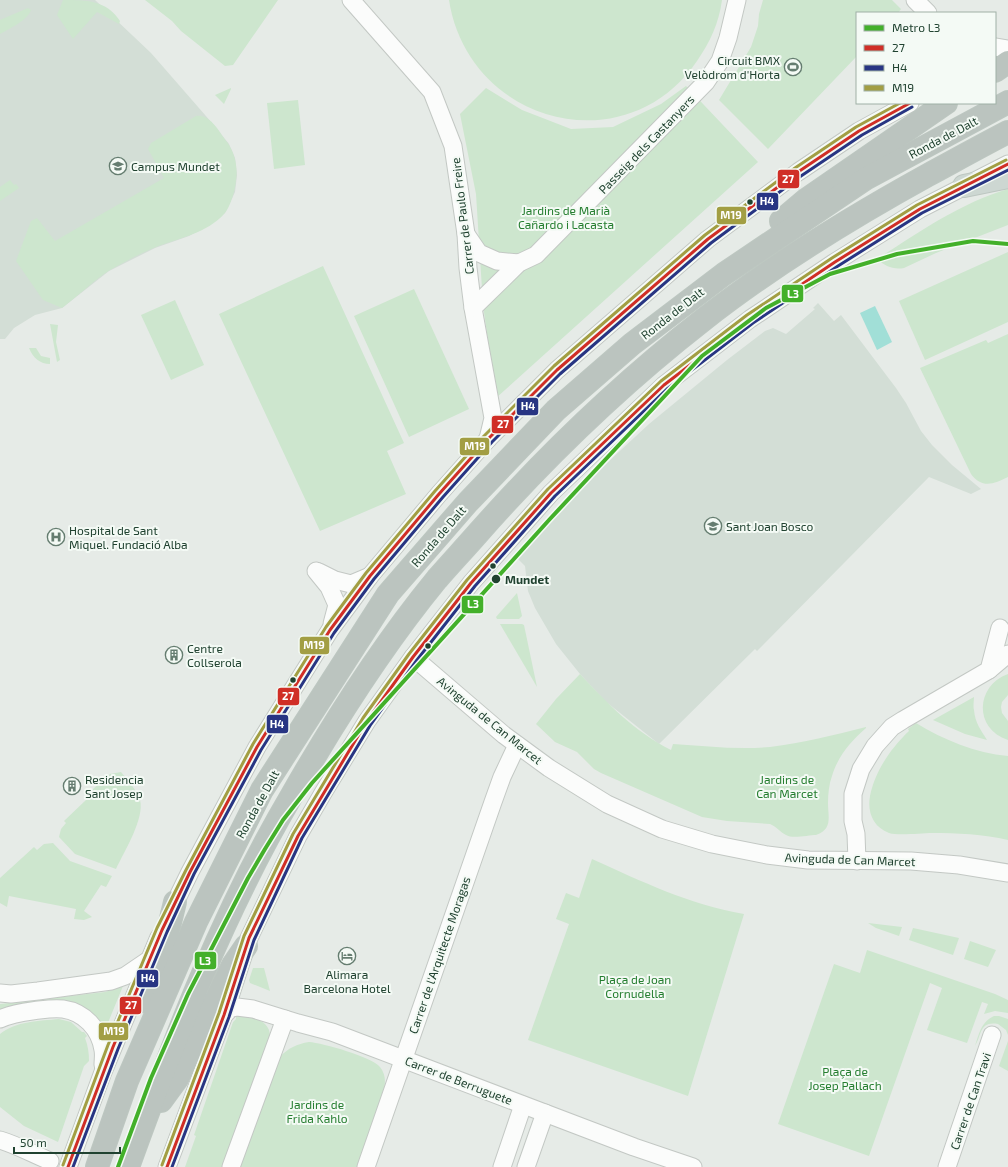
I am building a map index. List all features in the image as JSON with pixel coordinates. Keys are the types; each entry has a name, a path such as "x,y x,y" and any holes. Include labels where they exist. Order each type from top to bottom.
{"highway":[{"path":"996,70 1008,62"},
{"name":"Ronda de Dalt","path":"97,1167 127,1080 196,922 262,790 388,594 468,502 556,410 632,344 717,279 865,179 1008,102"},
{"path":"717,279 807,199 945,104"},
{"name":"Ronda de Dalt","path":"128,1167 186,1013 236,900 290,798 339,716 391,639 438,579 516,491 580,425 648,364 704,319 755,282 829,233 888,197 1008,132"},
{"path":"127,1080 146,1005 159,968 176,902"},
{"path":"142,1128 176,1079 233,965 246,946"}],"main road":[{"path":"964,186 1008,177"}],"street":[{"name":"Carrer de Paulo Freire","path":"351,0 432,92 453,146 466,234 468,268 473,308 492,418 488,439"},
{"name":"Passeig dels Castanyers","path":"473,308 519,263 536,255 706,82 720,61 728,38 737,0"},
{"path":"915,0 927,12"},
{"path":"996,47 1008,49"},
{"path":"996,66 1008,62"},
{"path":"68,1167 103,1072 150,959 190,872 257,747 330,630 370,576 439,494 488,439 557,370 708,238 798,172 859,132 908,104"},
{"path":"167,1167 224,1015 246,946 298,836 367,721 413,657 471,583 551,493 664,385 750,319 822,270 920,209 1008,164"},
{"path":"466,234 479,253 497,261 519,263"},
{"path":"330,630 337,605 329,587 316,571 334,580 352,584 370,576"},
{"path":"989,670 1006,630"},
{"path":"857,861 852,814 853,794 861,769 875,746 888,732 903,720 989,670 1008,654"},
{"name":"Avinguda de Can Marcet","path":"413,657 517,745 549,768 607,804 662,828 712,844 767,855 808,860 911,861 959,865 1008,873"},
{"name":"Carrer de l'Arquitecte Moragas","path":"366,1167 502,777 517,745"},
{"path":"4,995 112,981 125,976 150,959"},
{"name":"Carrer de Berruguete","path":"224,1015 232,1008 237,1007 253,1009 332,1032 634,1147 693,1167"},
{"path":"0,1019 16,1013 52,1009 62,1009 81,1015 88,1020 99,1036 103,1049 103,1072"},
{"path":"231,1167 285,1019"},
{"name":"Carrer de Can Travi","path":"947,1167 992,1035"},
{"path":"502,1167 523,1105"},
{"path":"526,1167 545,1113"},
{"path":"0,1128 7,1142 50,1161"}],"shaded area":[{"name":"Campus Mundet","path":"0,0 95,0 151,53 212,123 229,144 235,158 237,175 235,192 225,213 210,225 189,236 155,248 109,271 62,308 35,315 14,328 5,339 0,339"},
{"name":"Sant Joan Bosco","path":"818,303 834,321 841,315 896,388 921,431 932,445 952,465 981,489 971,494 929,477 757,651 755,649 659,744 605,701 580,674 556,644 535,608 528,591 525,566 516,557 581,487 649,424 765,331 773,328 786,334 815,309 813,308"}],"green space":[{"path":"63,0 88,1 102,5 115,14 120,21 119,24 97,12 73,39 57,15"},
{"path":"145,0 278,0 233,65 225,66"},
{"path":"449,0 722,0 716,24 706,47 697,61 666,94 631,113 592,120 553,116 517,101 486,76 462,42"},
{"name":"Circuit BMX Velòdrom d'Horta","path":"763,0 892,0 901,9 899,12 856,12 856,57 768,149 719,100 751,47 758,26 759,14"},
{"path":"28,8 31,10 26,17 18,24 0,34 0,20"},
{"name":"Jardins de Marià Cañardo i Lacasta","path":"686,86 758,162 496,398 483,305 476,194 460,114 486,88 522,110 571,129 613,127 661,104"},
{"path":"231,88 224,104 215,95"},
{"path":"298,100 305,165 274,169 267,103"},
{"path":"196,116 206,118 214,124 230,146 234,155 237,175 234,193 224,214 217,221 201,230 150,249 110,270 62,308 43,300 16,261 31,221 37,218 55,241 164,178 148,149 151,143"},
{"path":"10,180 19,188 0,201 0,187"},
{"path":"1008,189 1008,225 936,253 904,268 889,267 877,259 956,210"},
{"path":"1008,252 1008,322 925,360 899,301"},
{"path":"323,266 404,443 387,451 406,494 320,531 219,314"},
{"path":"414,289 469,409 409,437 354,316"},
{"path":"175,300 204,365 171,380 141,315"},
{"path":"50,324 58,325 56,342 60,360 57,362"},
{"path":"1008,334 1008,477 998,482 988,484 979,482 971,474 920,368 986,340 988,343"},
{"path":"29,348 36,348 41,356 50,358 50,364 37,360"},
{"path":"517,593 522,616 519,619 497,619 496,617"},
{"path":"500,624 524,625 537,687"},
{"name":"Jardins de Can Marcet","path":"580,674 622,716 645,735 671,750 673,744 734,748 770,747 866,728 855,738 841,755 835,769 829,789 829,818 825,829 816,835 796,837 789,836 770,824 727,821 702,817 601,773 594,769 577,752 555,742 536,724 556,699"},
{"path":"1008,674 1008,695 1002,702 1001,707 1002,713 1008,721 1008,740 997,734 989,727 984,717 983,707 989,688 997,680"},
{"path":"974,697 976,719 987,740 965,734 933,720"},
{"path":"916,723 960,745 984,752 1008,756 1008,840 980,835 932,833 893,834 883,830 875,823 869,808 872,787 890,752 909,731 908,729"},
{"path":"121,772 137,793 141,807 133,835 116,869 75,854 59,837 61,829 66,823 64,821 86,800 84,797 110,774"},
{"path":"53,843 70,861 112,876 106,887 101,885 84,911 92,917 84,920 74,919 76,909 9,896 7,907 0,903 0,878 34,847 37,850 44,844"},
{"name":"Plaça de Joan Cornudella","path":"592,859 648,884 685,898 723,910 744,914 688,1096 528,1040 569,924 556,919 566,893 579,898"},
{"path":"868,923 902,927 899,936 876,928"},
{"path":"913,928 959,938 953,955 909,940"},
{"path":"970,941 996,950 988,967 964,959"},
{"name":"Plaça de Josep Pallach","path":"867,950 995,994 1008,1000 1008,1013 995,1011 984,1014 988,1004 982,1002 967,1043 927,1030 942,988 930,983 869,1156 778,1124 834,964 860,973"},
{"path":"253,968 264,968 270,991 250,983 249,980"},
{"path":"123,986 103,1035 90,1017 0,1015 0,1004 105,992"},
{"path":"236,1016 252,1018 263,1022 269,1030 270,1036 223,1167 185,1167 196,1136 194,1135"},
{"path":"994,1016 1008,1019 1008,1035 1006,1030 998,1024 987,1025 982,1030 975,1046 983,1025"},
{"path":"59,1019 71,1022 87,1036 85,1038 89,1061 84,1066 58,1142 24,1126 0,1107 0,1034 13,1026 20,1024"},
{"path":"1008,1041 1008,1071 999,1066"},
{"name":"Jardins de Frida Kahlo","path":"309,1042 336,1048 368,1059 380,1067 384,1074 384,1088 357,1167 238,1167 280,1057 293,1047"}],"water":[{"path":"875,306 892,342 877,350 860,313"}],"metro line":[{"name":"L3","path":"118,1167 151,1078 188,994 248,878 283,820 312,783 549,520 702,356 766,308 830,274 897,254 973,241 1008,244"}],"transit line":[{"name":"M19","path":"63,1165 108,1045 157,928 186,870 253,744 326,627 366,573 435,491 484,436 554,366 705,235 795,168 856,127 898,104"},
{"name":"27","path":"68,1167 113,1047 162,930 190,872 257,747 330,630 370,576 439,494 488,439 557,370 708,239 798,172 859,131 908,104"},
{"name":"H4","path":"73,1167 118,1049 167,932 194,874 261,750 334,633 374,579 443,497 492,442 560,374 711,243 801,176 862,135 912,107"},
{"name":"M19","path":"162,1165 219,1013 244,936 293,834 363,718 409,654 467,580 548,489 661,381 747,315 832,258 917,205 1006,160"},
{"name":"27","path":"167,1167 224,1015 249,938 298,836 367,721 413,657 471,583 551,493 664,385 750,319 835,262 920,209 1008,164"},
{"name":"H4","path":"172,1167 229,1017 254,940 302,838 371,724 417,660 475,586 555,496 667,389 753,323 838,266 922,213 1008,170"}],"place":[{"name":"Circuit BMX Velòdrom d'Horta","path":"793,67"},
{"name":"Campus Mundet","path":"118,166"},
{"name":"Sant Joan Bosco","path":"713,526"},
{"name":"Hospital de Sant Miquel. Fundació Alba","path":"56,537"},
{"name":"Mundet","path":"496,579"},
{"name":"Centre Collserola","path":"174,655"},
{"name":"Residencia Sant Josep","path":"72,786"},
{"name":"Alimara Barcelona Hotel","path":"347,956"}]}
